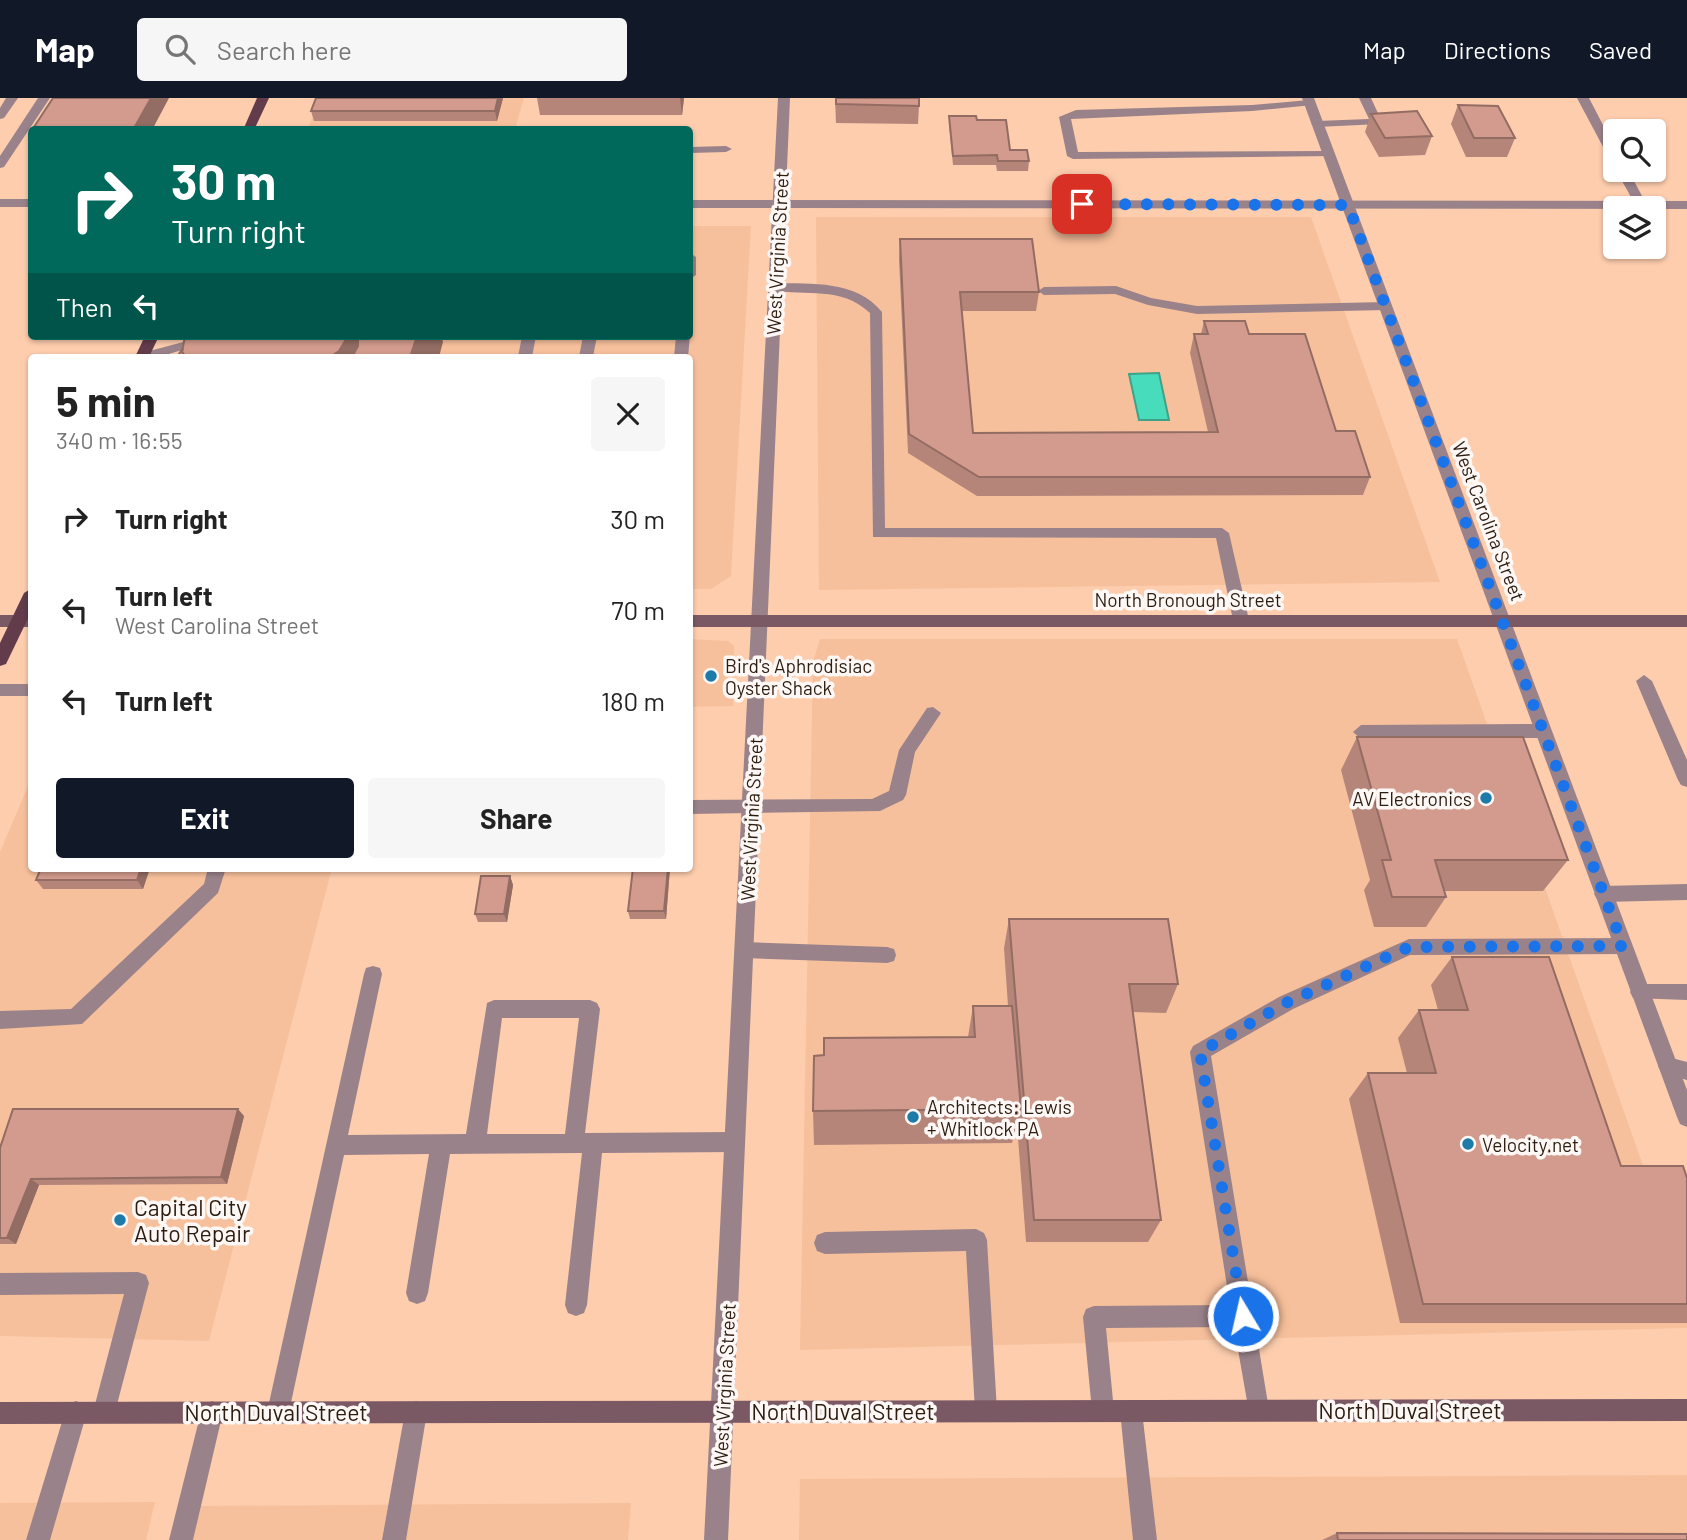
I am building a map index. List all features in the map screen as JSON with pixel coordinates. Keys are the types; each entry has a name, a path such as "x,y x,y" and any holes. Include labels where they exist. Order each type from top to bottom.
{"main road":[{"path":"250,126 263,98"},
{"path":"0,621 25,621"},
{"path":"0,660 25,621"},
{"name":"North Bronough Street","path":"693,621 1687,621"},
{"name":"North Duval Street","path":"0,1413 1687,1410"}],"street":[{"path":"0,116 12,98"},
{"path":"0,165 44,98"},
{"name":"West Virginia Street","path":"716,1540 784,98"},
{"path":"1317,124 1376,122 1365,98"},
{"path":"1583,98 1603,136"},
{"path":"1308,100 1252,108 1076,113 1065,117 1073,156 1329,154"},
{"name":"West Carolina Street","path":"1308,100 1504,620 1542,731 1640,992 1677,1069 1687,1117"},
{"path":"693,150 726,149"},
{"path":"0,203 28,203"},
{"path":"693,204 1603,205"},
{"path":"1666,206 1686,206"},
{"path":"775,287 834,289 867,302 876,312 878,533 1222,533 1241,620"},
{"path":"1044,291 1116,290 1148,301 1197,310 1386,306"},
{"path":"154,354 206,340"},
{"path":"1644,681 1687,780"},
{"path":"0,690 28,690"},
{"path":"693,807 874,806 897,795 908,750 933,713"},
{"path":"1361,732 1542,731"},
{"path":"0,1020 75,1018 212,888 217,872"},
{"path":"1603,894 1687,892"},
{"path":"1258,1410 1200,1052 1286,1003 1409,947 1623,946"},
{"path":"744,950 887,955"},
{"path":"278,1412 373,974"},
{"path":"1640,992 1687,992"},
{"path":"475,1144 494,1009 590,1009 576,1305"},
{"path":"336,1145 735,1142"},
{"path":"417,1293 441,1145"},
{"path":"825,1243 976,1240 986,1411"},
{"path":"0,1284 138,1283 104,1412"},
{"path":"1103,1411 1094,1317 1243,1316"},
{"path":"1131,1411 1145,1540"},
{"path":"38,1540 76,1412"},
{"path":"181,1540 212,1412"},
{"path":"394,1540 416,1412"}],"shaded area":[{"path":"321,98 524,98 516,126 309,126"},
{"path":"816,217 1311,217 1440,582 819,590"},
{"path":"693,226 751,226 731,576 711,589 693,589 693,354 205,354 210,340 693,340"},
{"name":"Bird's Aphrodisiac Oyster Shack","path":"693,639 728,641 734,646 733,706 693,707"},
{"path":"820,639 1457,639 1687,1290 1687,1328 800,1350 813,662"},
{"path":"28,786 28,872 331,872 209,1341 0,1336 0,852"},
{"path":"1687,1475 1687,1540 799,1540 800,1479"},
{"path":"155,1502 146,1540 0,1540 0,1503"},
{"path":"631,1503 628,1540 193,1540 201,1506"}],"water":[{"path":"1159,373 1169,420 1139,420 1129,374"}],"building":[{"path":"53,98 151,98 135,126 35,126"},
{"path":"316,98 498,98 495,111 311,111"},
{"path":"836,98 919,98 919,106 836,104"},
{"path":"1458,105 1498,106 1515,138 1474,138"},
{"path":"1417,111 1432,136 1385,138 1371,114"},
{"path":"949,116 1006,120 1010,150 1027,150 1029,161 998,161 997,155 953,156"},
{"path":"900,239 1032,239 1039,292 960,292 973,433 1218,432 1194,334 1208,334 1204,321 1245,321 1249,334 1305,334 1336,431 1355,431 1370,477 979,477 909,434"},
{"path":"184,340 346,340 334,354 182,352"},
{"path":"358,340 416,340 411,354 354,354"},
{"path":"1357,737 1523,737 1568,860 1435,860 1446,897 1392,897 1382,860 1391,860"},
{"path":"39,872 140,872 137,880 36,880"},
{"path":"633,872 668,872 664,911 628,911"},
{"path":"481,876 510,876 504,914 475,914"},
{"path":"1009,919 1168,919 1178,984 1129,984 1161,1220 1034,1220"},
{"name":"Velocity.net","path":"1452,957 1549,957 1621,1166 1683,1166 1687,1178 1687,1304 1423,1304 1368,1073 1436,1073 1419,1010 1468,1010"},
{"path":"973,1006 1012,1006 1021,1109 813,1111 814,1056 824,1055 824,1038 975,1037"},
{"path":"13,1109 238,1109 221,1177 31,1179 7,1238 0,1238 0,1148"},
{"path":"1337,1533 1687,1534 1687,1540 1338,1540"}],"place":[{"name":"Bird's Aphrodisiac Oyster Shack","path":"711,676"},
{"name":"AV Electronics","path":"1486,798"},
{"name":"Architects: Lewis + Whitlock PA","path":"913,1117"},
{"name":"Velocity.net","path":"1468,1144"},
{"name":"Capital City Auto Repair","path":"120,1220"}],"route":[{"path":"1082,204 1348,205 1623,946 1409,947 1286,1003 1200,1052 1243,1316"}]}
